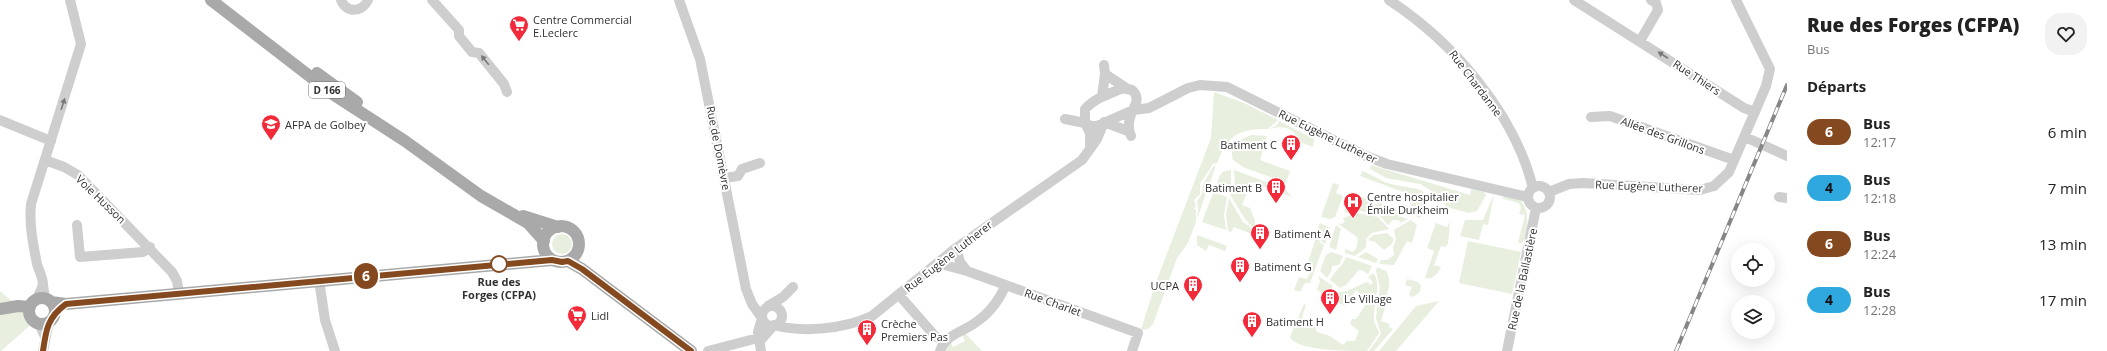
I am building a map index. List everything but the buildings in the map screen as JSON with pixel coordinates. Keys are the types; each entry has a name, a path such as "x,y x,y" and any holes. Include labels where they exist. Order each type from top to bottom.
{"main road":[{"name":"D 166","path":"211,0 254,32 334,96 405,141 481,196 528,223 544,244"},
{"name":"D 166","path":"514,214 558,227"},
{"path":"522,262 544,244 550,230 558,227 564,227 574,232 579,242 579,248 587,264 603,286"},
{"path":"544,244 547,256 552,260"},
{"path":"3,309 18,306 42,310 66,304 319,280 522,262 552,260 562,262 573,258 579,248"},
{"path":"568,261 582,269 691,351"}],"street":[{"path":"43,351 45,337 42,310 43,285 38,266 30,215 31,204 81,44 70,0"},
{"path":"341,0 347,8 355,10 363,7 368,0"},
{"path":"432,0 459,30 459,36 464,44 472,52 479,53 504,84 506,92"},
{"name":"Rue de Domèvre","path":"679,0 700,59 746,289 762,318"},
{"name":"Rue Chardanne","path":"1389,0 1408,12 1455,54 1472,75 1514,135 1525,159 1531,192"},
{"name":"Rue Thiers","path":"1574,0 1744,108 1755,112"},
{"path":"1640,41 1658,10 1656,4 1651,0"},
{"name":"Rue Eugène Lutherer","path":"1549,192 1569,184 1583,183 1700,190 1714,186 1721,182 1729,172 1745,137 1766,86 1770,69 1736,0"},
{"path":"1102,97 1105,69 1130,90 1148,102 1158,104"},
{"name":"Rue Eugène Lutherer","path":"774,325 787,329 792,328 808,330 860,322 880,310 956,248 1082,160 1097,138 1104,122 1133,110 1148,108 1188,88 1200,85 1227,87 1366,156 1387,164 1531,192"},
{"path":"1130,90 1137,98 1129,118 1130,133 1104,122 1091,126 1085,123 1064,119 1084,109 1102,97 1130,90"},
{"path":"1084,109 1085,123 1090,133 1090,148"},
{"name":"Allée des Grillons","path":"1591,117 1610,116 1734,160"},
{"path":"0,120 51,141"},
{"path":"1745,137 1787,156"},
{"name":"Voie Husson","path":"45,160 78,174 150,247 172,272 177,281 179,293"},
{"path":"725,178 738,176 742,169 760,163"},
{"path":"1540,186 1549,192 1550,199 1547,206 1536,208 1530,204 1531,192 1540,186"},
{"name":"Rue de la Ballastière","path":"1507,351 1536,208"},
{"path":"77,225 80,257 143,252 150,247"},
{"path":"956,248 960,262 967,271"},
{"name":"Rue Charlet","path":"937,263 967,271 1138,333 1132,351"},
{"path":"319,280 325,320 335,351"},
{"path":"940,351 944,341 979,320 992,307 1005,285"},
{"path":"708,351 760,343 774,325 779,322 791,289 763,311 760,343"},
{"path":"899,295 935,336 944,341"},
{"path":"750,298 769,306 776,307 792,328"},
{"path":"762,318 766,323 774,325"}],"green space":[{"path":"1214,92 1244,103 1278,120 1268,129 1249,130 1235,136 1225,146 1217,163 1213,164 1200,184 1200,194 1194,200 1196,207 1193,208 1196,210 1196,222 1188,243 1177,258 1153,324 1148,329 1141,330 1155,285 1211,138"},
{"path":"1279,121 1314,139 1313,147 1300,142 1298,137 1288,129 1280,127 1270,129 1277,125"},
{"path":"1251,135 1267,136 1260,160 1290,171 1286,183 1243,167 1233,160 1232,151 1236,144"},
{"path":"1216,165 1197,219 1197,201 1202,194 1203,184 1213,167"},
{"path":"1371,165 1470,195 1471,189 1484,192 1486,195 1477,211 1469,213 1447,207 1430,190 1420,184 1386,178 1370,169"},
{"path":"1231,170 1231,188 1227,190 1221,189 1219,194 1227,197 1224,215 1226,230 1202,222 1220,175 1224,171"},
{"path":"1234,170 1285,189 1292,197 1251,182 1242,205 1250,208 1255,221 1255,228 1253,228 1245,219 1229,193 1235,187"},
{"path":"1362,171 1387,183 1415,188 1425,193 1427,198 1420,218 1408,213 1414,196 1360,176"},
{"path":"1333,183 1339,185 1336,193 1343,196 1335,217 1330,219 1321,217"},
{"path":"1494,194 1488,225 1483,224 1479,240 1460,236 1465,220 1483,220"},
{"path":"1349,196 1361,200 1362,197 1367,199 1366,201 1369,202 1370,200 1375,201 1374,204 1377,205 1378,202 1382,204 1382,207 1385,208 1386,205 1390,207 1389,210 1392,211 1394,208 1397,210 1398,216 1408,219 1400,223 1399,220 1393,220 1388,225 1379,215 1361,211 1347,213 1344,211"},
{"path":"1504,196 1520,200 1526,209 1527,227 1522,243 1518,243 1525,215 1519,214 1521,208 1519,203 1502,198"},
{"path":"1229,198 1243,222 1254,230 1252,234 1234,227 1231,232 1228,231 1226,214"},
{"path":"1357,213 1378,217 1389,229 1372,233 1366,239 1365,248 1355,256 1345,253 1345,250 1346,249 1352,252 1356,248 1357,237 1337,223 1341,224 1345,222 1343,218"},
{"path":"1411,220 1417,225 1412,243 1407,241 1394,265 1379,264 1381,260 1387,260 1394,255 1393,247 1396,240 1394,230"},
{"path":"1450,222 1448,244 1445,247 1441,246 1434,265 1441,267 1434,276 1425,278 1434,251 1427,248 1436,223 1447,227"},
{"path":"1320,223 1330,228 1325,244 1321,241 1324,232 1321,230 1317,232"},
{"path":"1336,225 1341,229 1336,250 1330,247 1330,244"},
{"path":"1320,232 1323,234 1319,242 1324,245 1310,283 1305,283 1300,292 1294,290 1299,277 1307,279 1311,270 1306,268 1317,235"},
{"path":"1387,233 1394,239 1392,244 1384,250 1375,242 1368,240 1373,235"},
{"path":"558,234 566,234 572,240 572,248 566,254 558,254 552,248 552,240"},
{"path":"1197,235 1227,246 1225,251 1209,245 1206,251 1197,245"},
{"path":"1468,241 1521,252 1512,294 1459,283"},
{"path":"1331,252 1343,256 1339,265 1332,266 1331,272 1327,278 1320,271 1326,255"},
{"path":"1366,252 1378,259 1376,263 1358,257"},
{"path":"1346,257 1372,266 1368,274 1362,270 1359,270 1346,285 1340,288 1330,280"},
{"path":"1377,267 1386,271 1389,280 1386,297 1382,306 1385,307 1381,321 1390,324 1389,327 1393,329 1374,351 1369,351 1381,334 1376,318 1380,287 1376,271"},
{"path":"1373,273 1377,282 1374,321 1379,333 1367,351 1312,348 1294,342 1290,337 1304,304 1306,305 1302,317 1307,319 1306,321 1315,327 1317,332 1330,336 1343,345 1347,341 1355,341 1359,331 1350,324 1352,319 1356,319 1369,300 1356,290 1345,306 1333,301 1339,292 1347,291 1367,282 1371,285 1373,282 1368,277"},
{"path":"1318,276 1333,286 1328,297 1317,290 1320,281"},
{"path":"1407,279 1418,282 1421,286 1420,292 1413,297 1409,295 1412,287 1405,285"},
{"path":"0,291 35,321 1,351 0,351"},
{"path":"1439,301 1396,351 1379,351 1416,306"},
{"path":"966,334 982,351 946,351 950,341 953,347 965,341 962,335"}],"railway":[{"path":"1676,351 1787,85"}],"bus line":[{"name":"6","path":"43,351 49,321 54,316 54,312 66,304 515,262 538,262 552,260 557,262 568,261 582,269 691,351"}],"place":[{"name":"Centre Commercial E.Leclerc","path":"519,42"},
{"name":"AFPA de Golbey","path":"271,141"},
{"name":"Batiment C","path":"1291,161"},
{"name":"Batiment B","path":"1276,204"},
{"name":"Centre hospitalier Émile Durkheim","path":"1353,219"},
{"name":"Batiment A","path":"1260,250"},
{"name":"Rue des Forges (CFPA)","path":"499,264"},
{"name":"Batiment G","path":"1240,283"},
{"name":"UCPA","path":"1193,302"},
{"name":"Le Village","path":"1330,315"},
{"name":"Lidl","path":"577,332"},
{"name":"Batiment H","path":"1252,338"},
{"name":"Crèche Premiers Pas","path":"867,346"}]}
